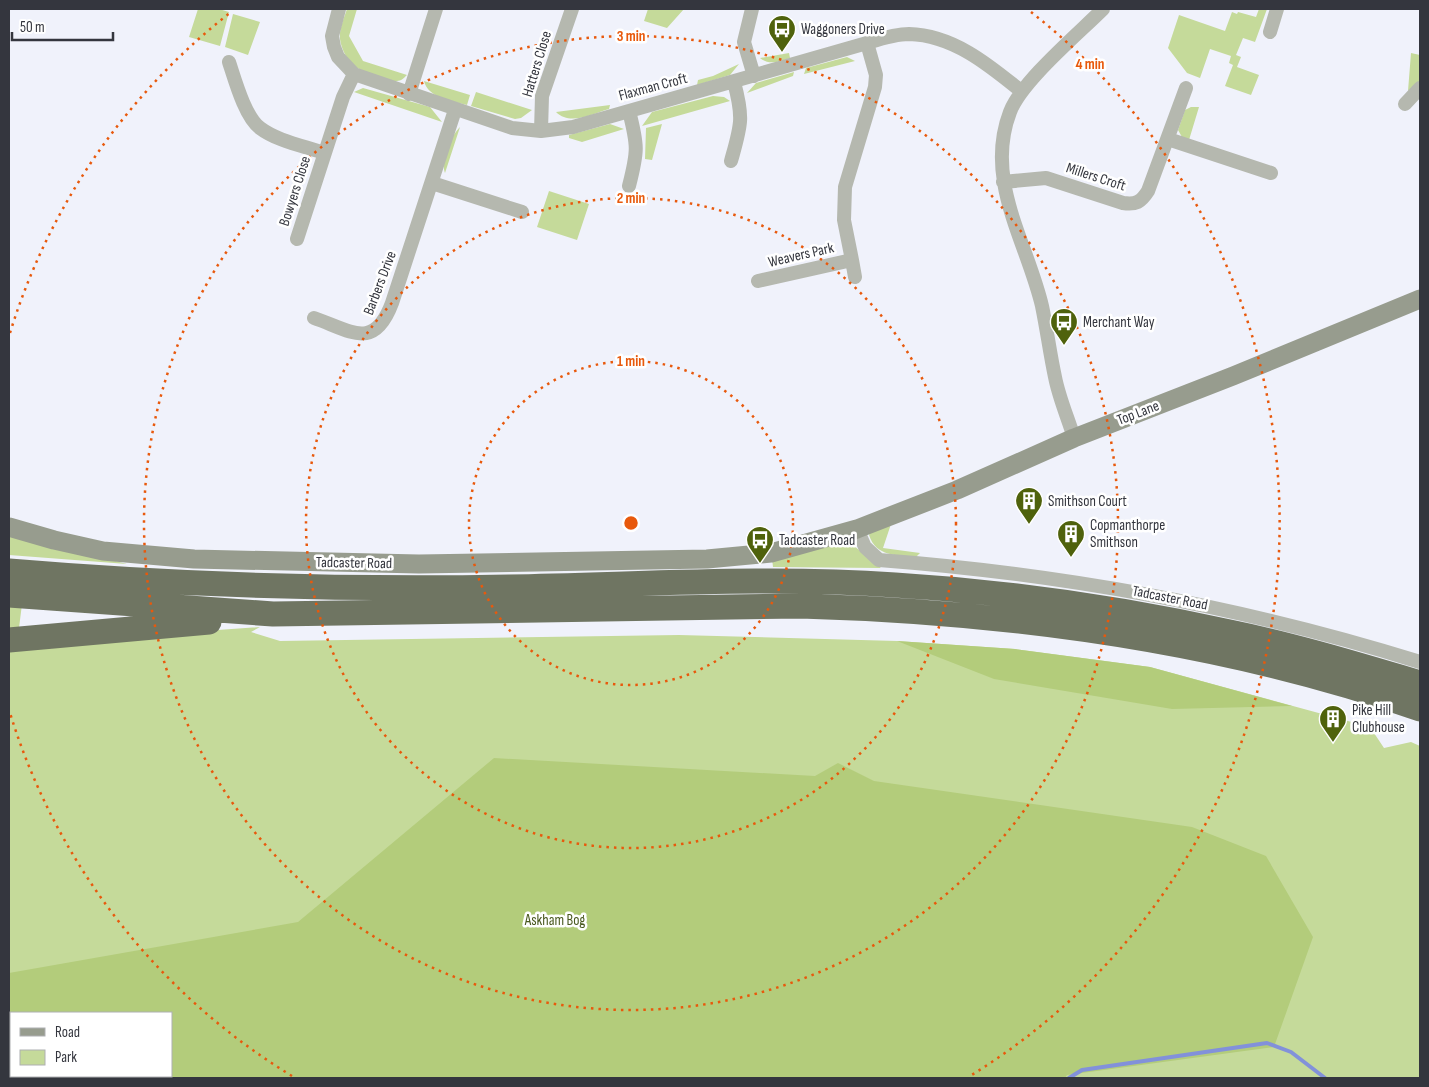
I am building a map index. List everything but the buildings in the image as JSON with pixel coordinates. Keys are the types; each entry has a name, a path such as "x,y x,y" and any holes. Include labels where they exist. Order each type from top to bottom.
{"highway":[{"path":"9,571 109,579 311,587 508,587 804,582 902,586 989,593 1156,616 1256,638 1420,683"},
{"path":"9,595 273,614 801,606 877,608 967,615 1084,629 1231,656 1307,675 1420,708"},
{"path":"9,640 214,622 273,614"}],"street":[{"name":"Flaxman Croft","path":"339,9 332,36 334,47 338,57 354,74 512,128 541,131 573,127 867,43 908,34 950,44 991,66 1021,91"},
{"path":"410,94 436,9"},
{"name":"Hatters Close","path":"541,131 542,96 572,9"},
{"path":"752,9 744,42 754,76"},
{"path":"1074,438 1055,379 1041,305 1007,202 1003,182 1005,130 1010,111 1021,91 1103,9"},
{"path":"1270,32 1277,9"},
{"name":"Weavers Park","path":"855,277 844,206 845,187 875,87 876,75 867,43"},
{"name":"Bowyers Close","path":"229,62 250,117 258,127 270,134 324,152"},
{"name":"Bowyers Close","path":"297,239 343,97 354,74"},
{"path":"731,161 742,124 741,109 734,82"},
{"name":"Millers Croft","path":"1003,182 1046,178 1123,203 1133,204 1142,200 1148,191 1186,88"},
{"path":"1405,104 1420,88"},
{"name":"Barbers Drive","path":"314,318 363,334 373,332 381,327 386,318 456,110"},
{"path":"629,111 636,140 637,156 629,186"},
{"path":"1168,139 1272,173"},
{"path":"432,183 522,212"},
{"name":"Weavers Park","path":"758,281 852,260"},
{"name":"Top Lane","path":"857,529 957,490 1074,438 1233,376 1420,298"},
{"name":"Tadcaster Road","path":"9,527 76,546 127,554 194,559 392,565 743,557 790,549 857,529 865,547 879,560 1033,576 1190,602 1304,628 1420,662"}],"green space":[{"path":"198,9 219,9 229,12 220,46 189,37"},
{"path":"347,9 357,9 349,36 363,61 407,75 404,78 393,81 382,78 354,66 349,61 340,39 341,27"},
{"path":"648,9 684,9 667,28 644,21"},
{"path":"1259,9 1267,9 1255,42 1243,38 1236,55 1241,57 1237,67 1259,75 1251,95 1225,86 1233,65 1229,63 1231,56 1210,49 1200,78 1187,73 1168,48 1179,15 1225,31 1232,12 1256,17"},
{"path":"233,14 260,22 248,55 225,47"},
{"path":"789,53 790,58 775,62 768,62 760,58"},
{"path":"1411,53 1420,55 1420,82 1408,91"},
{"path":"847,57 855,61 804,74 806,68"},
{"path":"739,64 730,75 697,85 698,80 713,76"},
{"path":"794,72 793,76 747,93 756,83"},
{"path":"424,81 470,95 467,105 435,95 426,87"},
{"path":"363,88 430,107 442,122 354,92"},
{"path":"476,92 532,110 521,118 515,119 471,106"},
{"path":"713,96 724,97 730,101 642,126 652,112"},
{"path":"610,105 609,109 574,119 562,116 556,112"},
{"path":"1191,107 1199,107 1189,140 1182,137 1178,130 1185,110"},
{"path":"610,124 624,129 582,142 569,138 569,135"},
{"path":"662,124 652,160 645,159 646,128"},
{"path":"460,127 445,173 444,162 447,148"},
{"path":"549,191 589,204 577,240 537,227"},
{"path":"891,524 883,548 920,553 916,557 888,554 872,542 869,535 871,531"},
{"path":"9,534 15,535 127,564 9,555"},
{"path":"848,541 881,568 773,567 772,558"},
{"path":"9,602 22,604 19,628 9,629"},
{"path":"260,627 251,632 280,641 679,635 897,641 1015,649 1150,667 1370,727 1384,748 1411,742 1420,746 1420,1078 9,1078 9,645"},
{"path":"897,641 1015,649 1150,667 1292,706 1172,709 994,679"},
{"name":"Askham Bog","path":"494,758 815,776 838,763 874,781 1192,827 1266,856 1313,937 1274,1047 1067,1075 1065,1078 9,1078 9,973 298,922"}],"waterway":[{"path":"1069,1078 1082,1070 1267,1043 1291,1052 1325,1078"}],"place":[{"name":"Waggoners Drive","path":"782,53"},
{"name":"Merchant Way","path":"1064,346"},
{"name":"Smithson Court","path":"1029,525"},
{"name":"Copmanthorpe Smithson","path":"1071,558"},
{"name":"Tadcaster Road","path":"760,564"},
{"name":"Pike Hill Clubhouse","path":"1333,743"}]}
